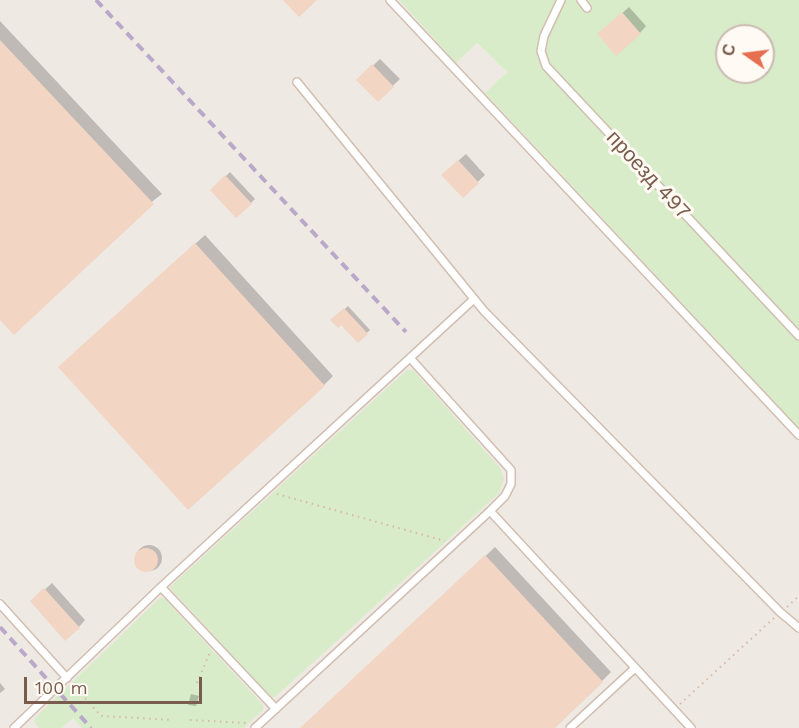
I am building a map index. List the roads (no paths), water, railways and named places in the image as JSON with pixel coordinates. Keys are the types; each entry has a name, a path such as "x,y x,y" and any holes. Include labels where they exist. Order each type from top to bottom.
{"lane":[{"path":"390,0 799,435"},
{"name":"проезд 497","path":"561,0 544,36 541,51 546,66 799,336"},
{"path":"581,0 587,8"},
{"path":"297,82 474,299 780,612 799,628"},
{"path":"18,726 161,587 474,299"},
{"path":"257,726 490,511 505,496 511,484 511,470 411,359"},
{"path":"490,511 691,728"},
{"path":"161,587 276,709"},
{"path":"0,604 67,678"},
{"path":"570,728 635,668"}],"railway":[{"path":"96,0 406,332"},
{"path":"0,627 91,728"}]}
